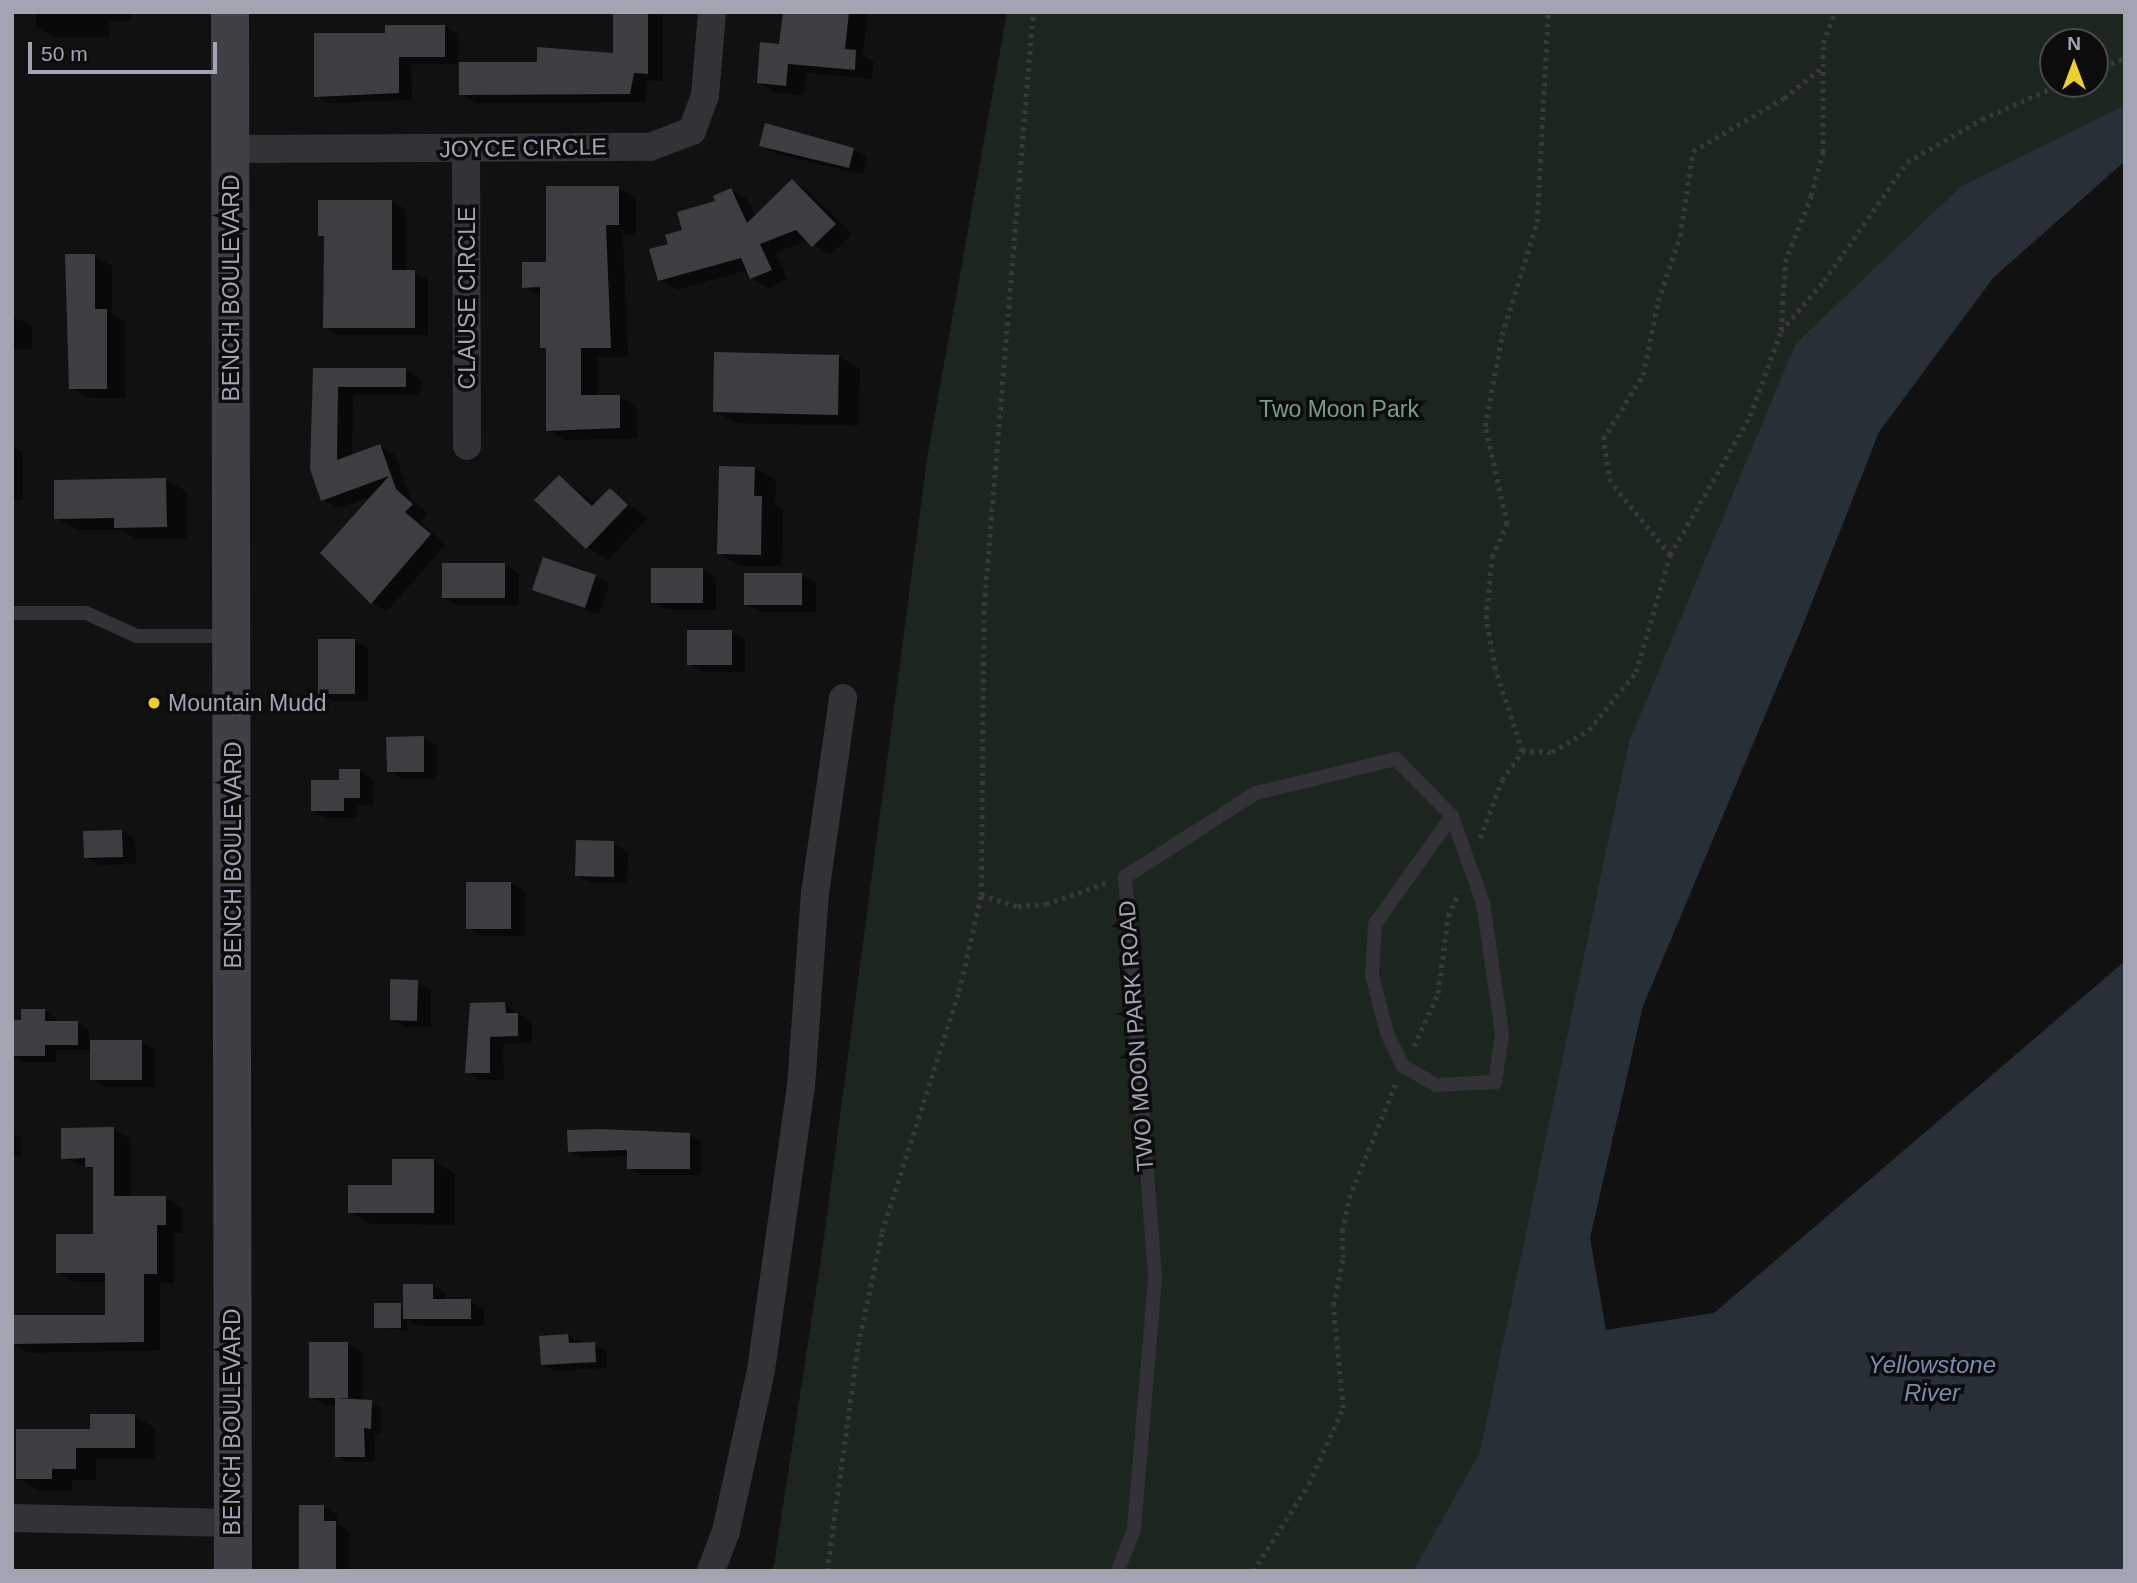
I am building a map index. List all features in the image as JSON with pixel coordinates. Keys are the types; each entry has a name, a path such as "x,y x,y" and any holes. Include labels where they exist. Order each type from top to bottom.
{"main road":[{"name":"BENCH BOULEVARD","path":"230,12 233,1571"}],"street":[{"name":"JOYCE CIRCLE","path":"231,149 650,147 692,131 705,96 712,12"},
{"name":"CLAUSE CIRCLE","path":"466,149 467,446"},
{"path":"712,1571 726,1531 761,1370 802,1087 815,893 843,698"},
{"path":"12,1518 232,1523"}],"lane":[{"path":"12,613 86,613 137,636 233,636"},
{"name":"TWO MOON PARK ROAD","path":"1118,1571 1134,1529 1155,1277 1125,877 1256,793 1396,758 1452,816 1483,904 1499,989 1502,1034 1495,1082 1436,1085 1403,1066"},
{"path":"1403,1066 1387,1033 1372,975 1375,925 1452,816"}],"path":[{"path":"827,1571 854,1371 882,1231 959,991 981,895 984,605 1033,12"},
{"path":"1522,751 1495,669 1486,618 1492,557 1507,524 1485,426 1502,335 1537,222 1548,12"},
{"path":"1829,12 1831,22"},
{"path":"1522,751 1552,752 1589,730 1636,671 1670,555 1750,416 1781,331 1785,262 1811,196 1823,152 1823,43 1835,12"},
{"path":"1670,555 1610,482 1603,439 1643,375 1658,301 1680,236 1693,151 1784,98 1821,68"},
{"path":"1781,331 1824,281 1907,162 1982,119 2039,94"},
{"path":"1253,1571 1308,1485 1343,1408 1334,1305 1343,1258 1342,1231 1362,1167 1382,1117 1438,993 1448,916 1502,780 1522,751"},
{"path":"981,895 1018,906 1046,904 1125,877"}],"green space":[{"name":"Two Moon Park","path":"1007,12 2125,12 2125,105 1961,186 1796,343 1480,1452 1413,1571 773,1571 822,1252 927,459"}],"water":[{"name":"Yellowstone River","path":"2125,105 2125,161 1993,278 1879,432 1803,625 1643,1006 1590,1238 1606,1330 1714,1313 2125,961 2125,1571 1413,1571 1480,1452 1629,742 1796,343 1961,186"}],"building":[{"path":"613,12 648,12 648,74 634,73 630,94 459,95 459,62 537,62 537,47 613,53"},
{"path":"783,12 849,12 845,49 856,50 855,70 788,64 786,86 757,83 760,42 779,44"},
{"path":"385,25 445,25 445,57 399,57 399,93 314,97 314,33 385,33"},
{"path":"765,123 854,148 849,168 759,146"},
{"path":"792,179 836,224 812,247 796,230 760,244 772,270 750,279 741,258 658,281 649,249 668,244 665,235 682,230 677,212 715,201 713,196 731,188 747,223"},
{"path":"546,186 619,186 619,225 606,225 611,348 581,348 581,395 620,395 620,428 546,431 546,348 540,348 540,287 522,288 522,262 546,262"},
{"path":"318,200 392,200 392,270 415,270 415,328 323,328 324,236 318,236"},
{"path":"65,254 95,254 95,309 107,309 107,389 69,389"},
{"path":"714,352 839,355 838,415 713,412"},
{"path":"313,368 406,368 406,387 338,387 337,460 380,444 396,489 413,504 405,512 431,534 371,604 320,553 389,476 321,501 310,469"},
{"path":"719,466 755,467 754,496 762,496 761,555 717,554"},
{"path":"559,475 592,506 610,488 628,505 586,549 534,500"},
{"path":"166,478 167,527 114,528 114,518 54,519 54,480"},
{"path":"543,557 596,575 585,608 532,590"},
{"path":"442,563 505,563 505,598 442,598"},
{"path":"651,568 703,568 703,603 651,603"},
{"path":"744,573 802,573 802,605 744,605"},
{"path":"687,630 732,630 732,665 687,665"},
{"path":"318,639 355,639 355,694 318,694"},
{"path":"424,736 424,772 387,772 386,737"},
{"path":"339,769 360,769 360,798 344,798 344,811 311,811 311,780 339,780"},
{"path":"122,830 123,857 84,858 83,831"},
{"path":"576,840 614,841 614,877 575,876"},
{"path":"466,882 511,882 511,929 466,929"},
{"path":"390,979 418,980 417,1021 390,1020"},
{"path":"505,1002 506,1013 518,1013 518,1036 490,1037 490,1073 465,1073 470,1003"},
{"path":"21,1009 45,1009 45,1021 78,1021 78,1045 45,1045 45,1056 12,1056 12,1020 21,1020"},
{"path":"90,1040 142,1040 142,1080 90,1080"},
{"path":"114,1127 114,1196 166,1196 166,1225 157,1225 157,1274 144,1274 144,1342 12,1344 12,1315 105,1315 105,1273 56,1273 56,1234 93,1234 93,1167 85,1167 85,1158 61,1159 61,1128"},
{"path":"567,1130 690,1133 690,1169 627,1169 627,1150 568,1152"},
{"path":"392,1159 434,1159 434,1213 348,1213 348,1185 392,1185"},
{"path":"403,1284 433,1284 433,1299 471,1299 471,1319 403,1319"},
{"path":"374,1303 401,1303 401,1328 374,1328"},
{"path":"568,1334 569,1343 595,1342 596,1362 541,1365 539,1336"},
{"path":"309,1342 348,1342 348,1398 309,1398"},
{"path":"335,1398 372,1400 371,1429 364,1428 365,1457 335,1457"},
{"path":"90,1414 135,1414 135,1448 76,1448 76,1469 52,1469 52,1479 16,1479 16,1429 90,1429"},
{"path":"299,1505 324,1505 324,1521 336,1521 336,1571 299,1571"}],"place":[{"name":"Mountain Mudd","path":"154,703"}]}
